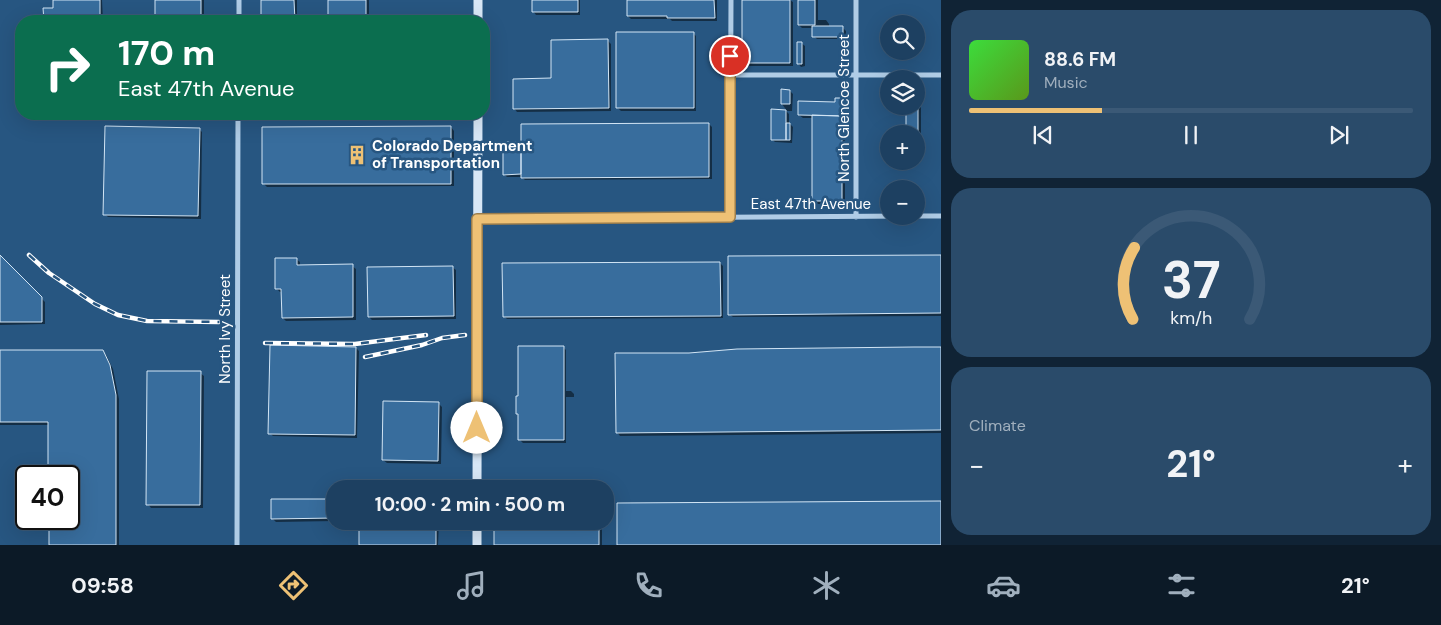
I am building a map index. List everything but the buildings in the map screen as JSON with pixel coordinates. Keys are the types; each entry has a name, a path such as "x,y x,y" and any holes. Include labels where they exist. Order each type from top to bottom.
{"street":[{"path":"239,0 239,15"},
{"path":"477,0 478,15"},
{"path":"730,217 731,0"},
{"name":"North Glencoe Street","path":"856,0 856,216"},
{"path":"730,75 941,75"},
{"name":"North Ivy Street","path":"237,545 238,120"},
{"path":"477,480 478,120"},
{"name":"East 47th Avenue","path":"477,219 880,216"},
{"path":"925,216 941,216"},
{"path":"477,530 477,545"}],"railway":[{"path":"29,255 49,273 95,304 118,315 147,321 219,322"},
{"path":"265,343 355,344 426,335"},
{"path":"365,357 422,345 442,338 465,335"}],"place":[{"name":"Colorado Department of Transportation","path":"357,155"}],"route":[{"path":"477,428 477,219 730,217 730,56"}]}
